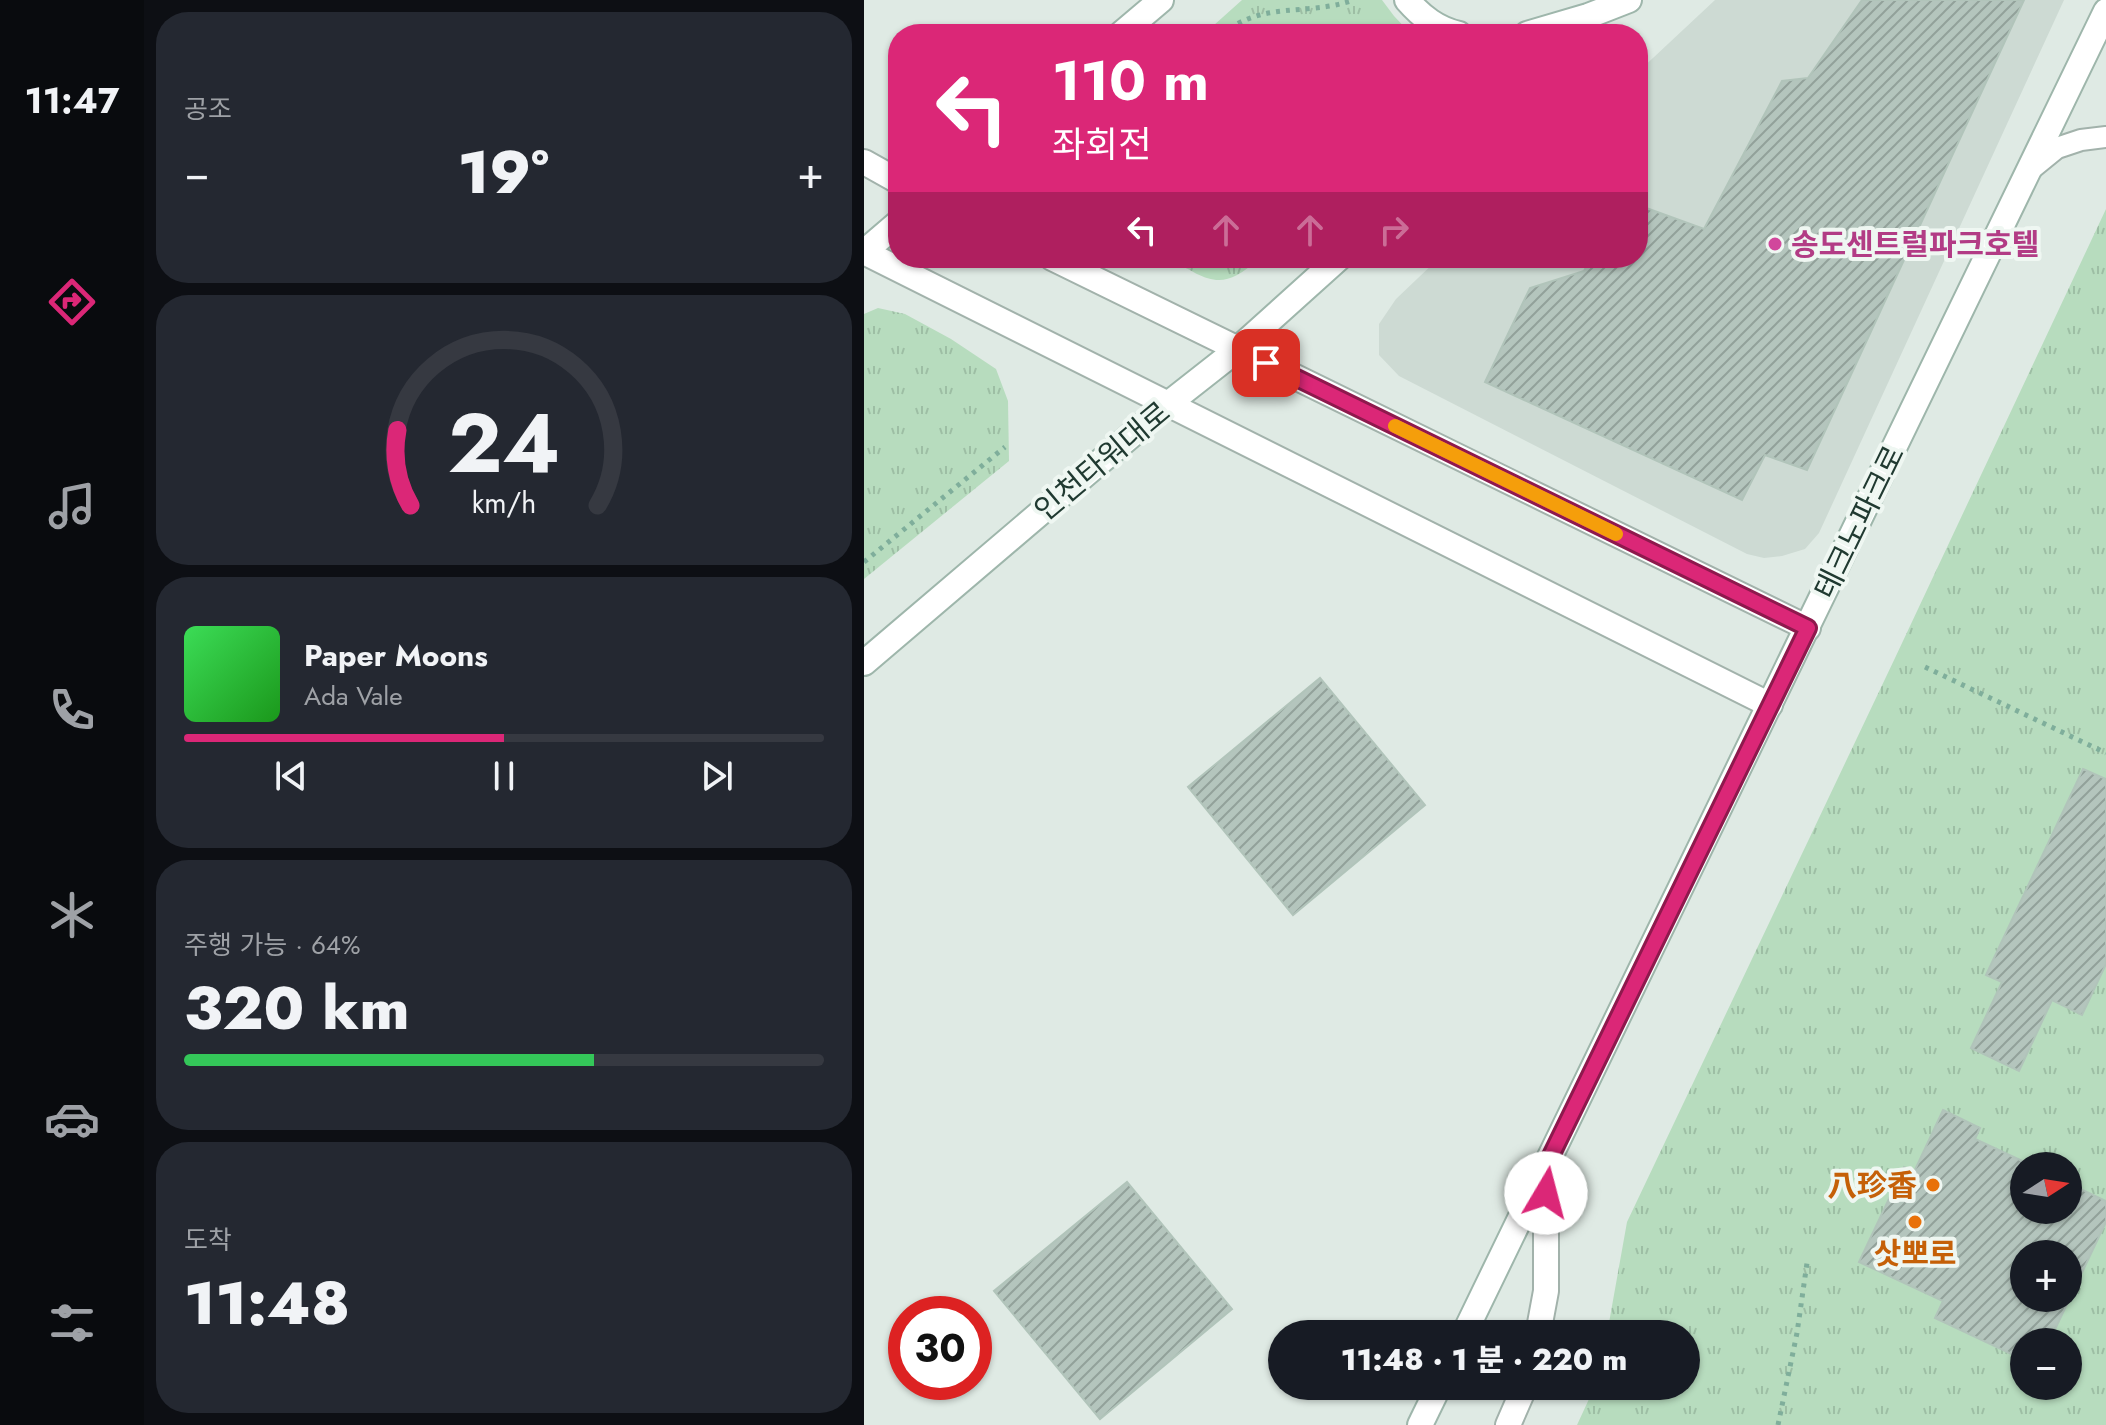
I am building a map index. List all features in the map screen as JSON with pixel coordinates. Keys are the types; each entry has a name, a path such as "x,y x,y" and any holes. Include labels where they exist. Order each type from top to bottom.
{"street":[{"path":"1133,24 1161,0"},
{"path":"1407,0 1434,24"},
{"path":"1561,24 1629,0"},
{"path":"1602,24 1629,0"},
{"name":"테크노파크로","path":"1471,1320 2105,14"},
{"path":"864,162 888,175"},
{"path":"888,232 864,252 888,264"},
{"path":"896,268 1770,705"},
{"path":"1072,268 1808,628"},
{"name":"인천타워대로","path":"864,663 1168,404 1238,349 1328,268"},
{"path":"1541,1320 1546,1291 1546,1166"},
{"path":"1420,1425 1432,1400"},
{"path":"1508,1425 1519,1400"}],"lane":[{"path":"2105,14 2106,46"},
{"path":"2030,170 2057,148 2081,140 2106,137"}],"path":[{"path":"1233,24 1261,9 1324,6 1354,0"},
{"path":"864,562 1005,447"},
{"path":"1925,667 2106,753"},
{"path":"1778,1425 1797,1333 1807,1263"}],"shaded area":[{"path":"1715,0 2064,0 1819,533 1805,549 1782,556 1764,558 1747,554 1399,376 1379,355 1379,324 1396,299 1429,268 1648,268 1648,63"}],"green space":[{"path":"1242,0 1382,0 1402,24 1215,24"},
{"path":"2106,209 2106,1425 1577,1425 1589,1400 1700,1400 1700,1320 1610,1320 1627,1222"},
{"path":"1187,268 1247,268 1224,280 1214,280"},
{"path":"878,308 905,314 996,369 1008,401 1009,461 864,579 864,314"}],"building":[{"name":"송도센트럴파크호텔","path":"1862,0 2024,0 1807,470 1765,455 1742,500 1485,382 1530,288 1586,268 1648,268 1648,209 1704,229 1782,81 1808,78"},
{"path":"1320,678 1425,805 1293,915 1188,787"},
{"path":"2083,769 2106,779 2106,964 2082,1015 2052,1000 2019,1071 1971,1048 2002,982 1986,975"},
{"path":"1943,1110 1980,1128 1975,1139 2010,1155 2010,1224 2082,1224 2082,1190 2106,1201 2106,1222 2082,1273 2082,1240 2010,1240 2010,1312 2063,1312 2056,1328 2010,1328 2010,1353 1935,1318 1943,1301 1859,1262 1904,1167 1914,1172"},
{"path":"1127,1182 1232,1309 1100,1419 994,1291"}],"slow traffic":[{"path":"1395,426 1616,534"}],"place":[{"name":"송도센트럴파크호텔","path":"1775,244"},
{"name":"八珍香","path":"1933,1185"},
{"name":"삿뽀로","path":"1915,1222"}],"route":[{"path":"1266,363 1808,628 1546,1166 1546,1193"}]}
